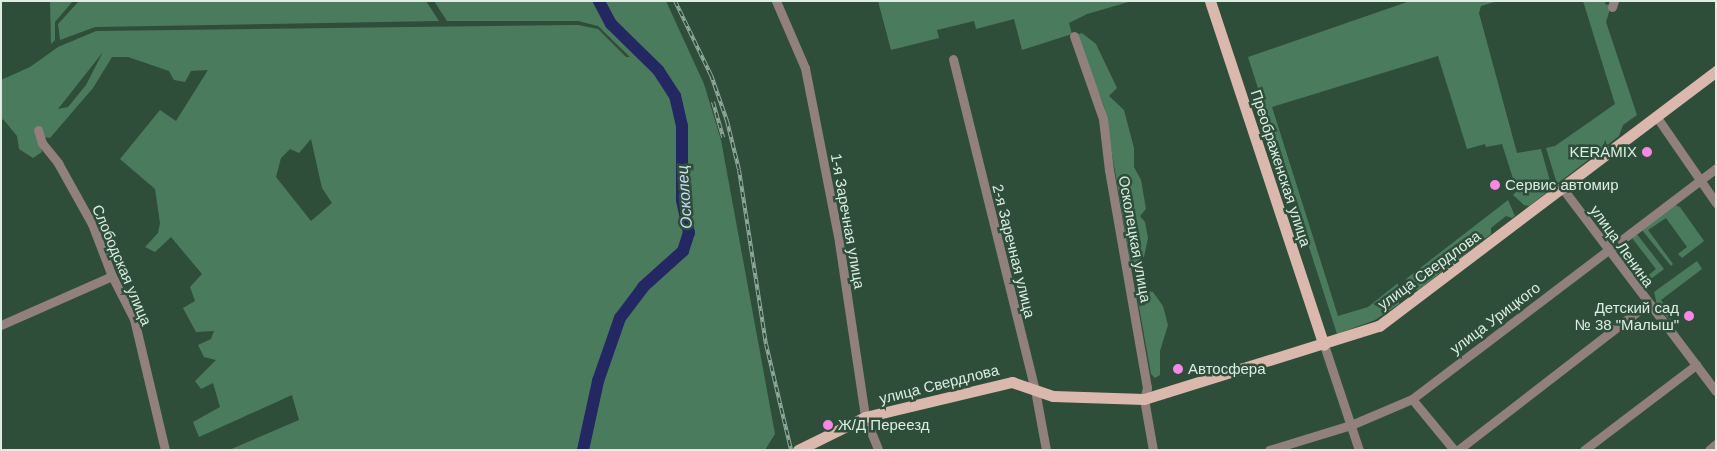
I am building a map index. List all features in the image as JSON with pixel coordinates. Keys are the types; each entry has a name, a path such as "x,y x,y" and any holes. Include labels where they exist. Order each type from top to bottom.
{"main road":[{"name":"Преображенская улица","path":"1210,1 1324,345"},
{"name":"улица Свердлова","path":"798,450 865,417 1012,382 1053,396 1144,399 1324,345 1379,326 1563,189 1716,71"}],"street":[{"name":"1-я Заречная улица","path":"776,1 805,68 839,242 865,417 878,450"},
{"name":"Осколецкая улица","path":"1074,36 1104,118 1109,170 1148,388 1144,399 1152,450"},
{"name":"2-я Заречная улица","path":"952,59 1035,390 1046,450"},
{"path":"1656,116 1716,203"},
{"name":"Слободская улица","path":"38,130 42,143 58,163 92,224 112,276 134,319 165,450"},
{"name":"улица Урицкого","path":"1269,450 1351,425 1412,399 1607,250 1701,182 1716,168"},
{"name":"улица Ленина","path":"1563,189 1647,304 1716,391"},
{"path":"1,326 112,276"},
{"path":"1458,450 1647,304"},
{"path":"1324,345 1359,450"},
{"path":"1584,450 1696,365"},
{"path":"1412,399 1454,450"},
{"path":"1709,450 1716,444"}],"green space":[{"path":"50,1 73,1 55,22 55,40 51,44"},
{"path":"79,1 426,1 439,21 95,27 60,40 58,24"},
{"path":"434,1 595,1 609,26 635,56 640,48 614,22 602,1 666,1 704,84 721,140 775,434 765,450 229,450 299,420 292,395 199,437 193,422 220,407 213,383 201,389 195,381 216,360 204,357 198,345 211,339 214,331 196,332 183,308 195,301 190,287 202,274 171,237 155,252 145,247 158,233 160,223 155,189 120,159 160,110 176,121 208,70 191,71 185,82 174,80 169,71 128,57 112,57 93,88 50,138 38,136 42,152 33,158 19,149 17,136 3,119 1,122 1,80 30,67 58,47 96,31 578,25 598,29 626,57 630,57 598,26 578,21 447,21","holes":["103,52 86,85 68,107 58,109","311,139 322,188 332,203 311,221 276,177 281,158 290,149 299,153"]},
{"path":"878,1 1132,1 1087,14 1069,23 1072,34 1022,50 1014,19 976,29 974,21 937,30 939,38 891,50"},
{"path":"1410,1 1498,1 1481,6 1479,13 1517,153 1541,149 1552,188 1529,206 1524,205 1513,195 1517,191 1502,144 1486,147 1485,144 1467,149 1438,56 1272,107 1338,316 1368,307 1398,283 1399,304 1375,320 1337,334 1248,57"},
{"path":"1583,1 1606,1 1605,4 1611,6 1606,22 1637,115 1623,125 1619,136 1557,184 1546,148 1555,146 1615,104"},
{"path":"1082,33 1096,44 1117,88 1109,96 1124,110 1134,148 1134,167 1141,180 1146,209 1140,216 1145,222 1148,238 1144,257 1136,265 1130,260 1104,106 1076,35"},
{"path":"1508,200 1515,216 1512,218 1506,216 1491,228 1491,234 1418,290 1411,288 1406,279"},
{"path":"1675,205 1680,207 1704,241 1682,258 1678,254 1687,247 1666,218 1648,230 1673,264 1671,266 1642,230"},
{"path":"1636,233 1664,269 1640,287 1638,284 1656,269 1632,238 1613,250"},
{"path":"1697,261 1702,269 1661,300 1672,315 1670,321 1657,305 1654,292"},
{"path":"1140,290 1153,292 1163,306 1168,325 1160,351 1160,375 1155,378 1151,374 1138,301"}],"waterway":[{"name":"Осколец","path":"583,450 598,381 620,318 643,287 683,251 689,233 682,200 682,126 675,96 658,70 611,24 599,1"}],"railway":[{"path":"675,1 711,75 727,121 739,170 766,344 791,450"},
{"path":"713,102 723,138"}],"place":[{"name":"KERAMIX","path":"1647,152"},
{"name":"Сервис автомир","path":"1495,185"},
{"name":"Детский сад № 38 \"Малыш\"","path":"1689,316"},
{"name":"Автосфера","path":"1178,369"},
{"name":"Ж/Д Переезд","path":"828,425"}]}
